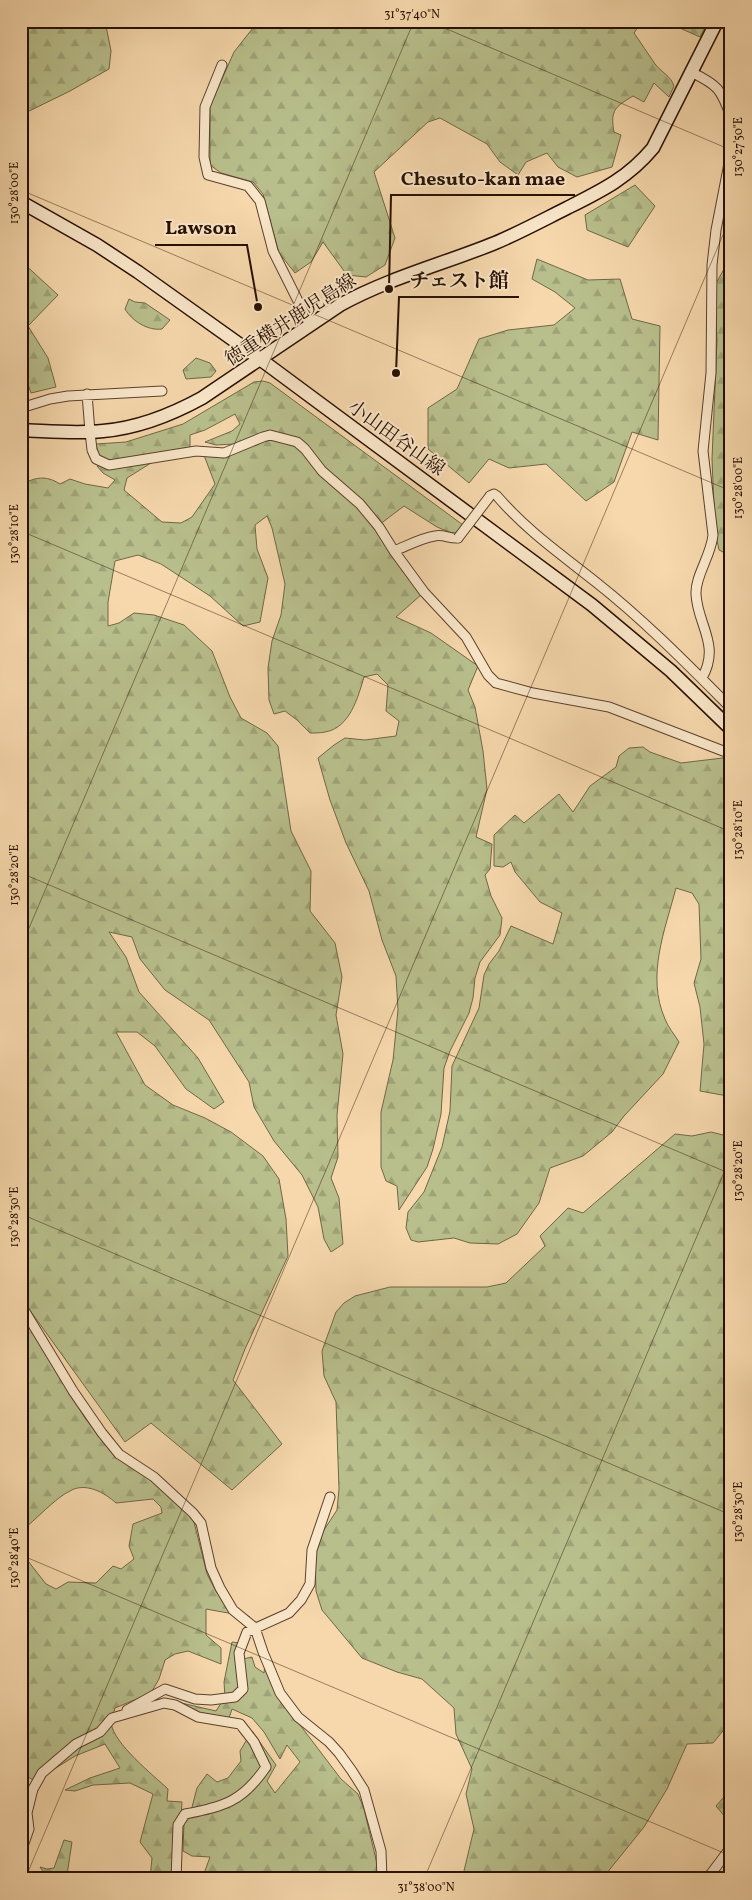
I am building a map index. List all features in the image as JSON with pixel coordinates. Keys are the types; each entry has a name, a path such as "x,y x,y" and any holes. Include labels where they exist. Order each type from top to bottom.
{"main road":[{"name":"徳重横井鹿児島線","path":"21,430 90,432 138,425 178,411 202,398 310,325 357,296 384,283 495,242 600,192 625,177 653,148 717,21"},
{"name":"小山田谷山線","path":"21,202 130,266 260,359 592,605 670,671 731,729"}],"street":[{"path":"222,65 205,107 204,157 208,175 248,186 260,201 273,251 310,325"},
{"path":"691,72 711,82 718,88 731,117"},
{"path":"702,678 707,665 709,646 696,594 698,581 712,547 713,535 703,451 711,373 712,265 716,230 731,153"},
{"path":"21,408 50,399 88,394 162,391"},
{"path":"88,394 92,450 96,459 109,465 196,451 224,453 270,436 291,440 305,449 322,471 360,504 438,608 466,637 488,675 496,683 533,693 609,707 731,754"},
{"path":"394,551 434,536 444,535 453,539 458,538 490,496 494,494 518,520 598,584 702,678 731,708"},
{"path":"21,1305 73,1391 119,1454 154,1477 193,1513 201,1523 211,1568 220,1588 233,1610 255,1628 280,1693 298,1717 329,1742 352,1770 364,1790 382,1851 382,1879"},
{"path":"115,1718 141,1701 165,1690 195,1699 211,1700 235,1697 243,1689 239,1653 247,1632 288,1613 301,1600 310,1584 312,1550 330,1497"},
{"path":"21,1852 29,1829 27,1812 33,1790 42,1774 76,1744 100,1732 112,1718 164,1703 198,1717 240,1724 254,1742 266,1767 254,1786 237,1798 216,1808 184,1814 178,1825 176,1879"},
{"path":"707,1879 731,1847"},
{"path":"21,1866 23,1879"}],"green space":[{"path":"21,21 105,21 111,51 109,69 21,115"},
{"path":"253,21 642,21 634,33 655,64 671,79 674,86 669,97 654,83 644,102 633,96 618,106 615,110 613,125 614,132 621,135 612,167 577,177 558,167 547,153 526,162 518,175 500,162 487,144 440,118 428,122 374,172 395,238 385,265 366,277 347,275 323,242 311,262 295,273 279,253 263,194 253,182 221,173 210,165 210,106 234,52 256,24"},
{"path":"664,21 708,21 700,37"},
{"path":"635,185 655,206 628,247 587,230 585,215"},
{"path":"537,259 588,280 620,279 632,319 660,326 658,440 632,432 614,482 586,501 546,464 509,468 489,459 469,483 428,449 428,408 457,389 479,339 508,330 554,325 575,308 555,292 532,279"},
{"path":"729,260 731,261 731,556 719,550 715,531 712,459 717,340 714,287"},
{"path":"21,261 58,295 28,326 48,358 56,387 31,393 21,364"},
{"path":"129,299 145,303 170,320 162,329 146,327 132,317 125,309"},
{"path":"196,358 210,363 216,371 211,377 186,379 183,370"},
{"path":"263,381 270,383 463,525 456,535 437,527 404,506 375,528 394,558 422,594 396,617 431,633 478,666 468,690 475,707 483,751 487,789 476,837 492,844 490,869 485,875 491,896 502,918 500,935 480,962 475,978 469,1013 450,1051 444,1068 441,1114 427,1167 399,1210 397,1186 386,1181 381,1167 381,1112 393,1060 398,1010 396,976 382,940 369,891 346,843 330,800 318,758 345,738 365,740 396,736 399,721 386,711 388,685 377,674 364,677 356,702 347,718 341,725 325,732 310,733 285,711 274,714 269,700 268,668 272,641 281,615 285,584 272,528 267,516 255,525 257,549 268,578 260,622 243,626 210,596 161,564 138,555 115,561 108,602 108,626 119,623 134,613 154,615 184,625 212,651 230,697 241,718 267,733 278,746 291,831 311,871 310,911 335,943 342,977 336,1015 343,1054 337,1115 338,1157 331,1178 339,1198 343,1244 331,1252 324,1239 318,1207 302,1175 274,1141 254,1107 249,1082 209,1020 165,990 140,959 132,937 109,932 126,957 139,992 198,1058 224,1102 214,1109 186,1089 155,1046 137,1032 116,1032 145,1085 173,1105 205,1118 231,1132 263,1156 279,1179 286,1219 288,1256 245,1349 233,1380 282,1444 232,1490 151,1423 125,1442 21,1298 21,485 31,480 45,478 60,484 70,479 108,488 115,480 103,473 97,466 131,464 159,458 127,478 124,490 162,522 181,523 192,517 215,484 202,450 235,450 235,444 216,445 205,442 232,431 240,424 235,414 205,430 190,435 190,448 158,455 108,460 102,458 96,444 126,442 183,424 254,382"},
{"path":"643,747 650,752 681,763 731,757 731,1095 700,1091 704,1044 700,1007 694,983 701,959 699,904 692,893 676,888 659,953 657,986 665,1019 679,1042 663,1074 624,1116 612,1132 583,1156 550,1168 539,1203 517,1234 498,1244 470,1243 454,1238 418,1242 411,1240 406,1228 408,1212 424,1192 442,1147 450,1111 452,1066 479,1008 484,975 489,964 499,951 511,926 553,944 562,913 540,902 515,872 511,862 503,867 494,866 494,835 515,815 524,823 559,794 573,812 590,786 616,767 619,756 629,748"},
{"path":"711,1132 731,1137 731,1721 713,1743 687,1744 667,1789 644,1827 602,1879 466,1879 463,1875 474,1829 466,1794 472,1769 456,1734 454,1708 422,1679 397,1672 362,1658 322,1610 316,1591 315,1556 324,1530 337,1510 339,1489 336,1402 324,1376 322,1351 336,1312 344,1303 355,1296 390,1287 487,1287 506,1283 545,1246 540,1236 568,1208 583,1213 675,1134 692,1136"},
{"path":"21,1311 85,1418 113,1454 147,1473 193,1518 207,1574 217,1593 238,1611 250,1617 206,1609 206,1635 221,1648 221,1664 188,1651 175,1654 165,1660 159,1679 151,1693 115,1708 112,1718 111,1723 114,1731 126,1749 168,1789 167,1801 182,1802 179,1852 175,1879 150,1879 152,1858 140,1842 153,1794 130,1783 93,1785 75,1791 65,1790 90,1778 120,1768 105,1744 75,1756 35,1781 21,1773 21,1552 46,1584 56,1589 68,1582 96,1583 113,1566 121,1569 134,1559 129,1546 133,1524 162,1513 161,1507 153,1499 116,1503 100,1492 88,1488 76,1488 64,1494 21,1531"},
{"path":"232,1642 239,1643 243,1659 252,1657 255,1667 264,1673 265,1662 272,1684 297,1721 341,1779 358,1794 364,1809 378,1868 377,1879 202,1879 210,1857 192,1856 183,1851 184,1822 191,1811 197,1788 207,1774 217,1782 228,1778 241,1761 240,1751 252,1731 276,1765 267,1781 275,1793 300,1762 287,1745 280,1759 264,1732 252,1718 232,1709 229,1718 202,1714 177,1703 216,1711 225,1697 224,1682"},
{"path":"731,1789 731,1824 716,1806"},
{"path":"64,1840 72,1842 67,1875 69,1879 48,1879 40,1867 54,1868"}],"place":[{"name":"Chesuto-kan mae","path":"389,289"},
{"name":"Lawson","path":"258,307"},
{"name":"チェスト館","path":"396,373"}]}
